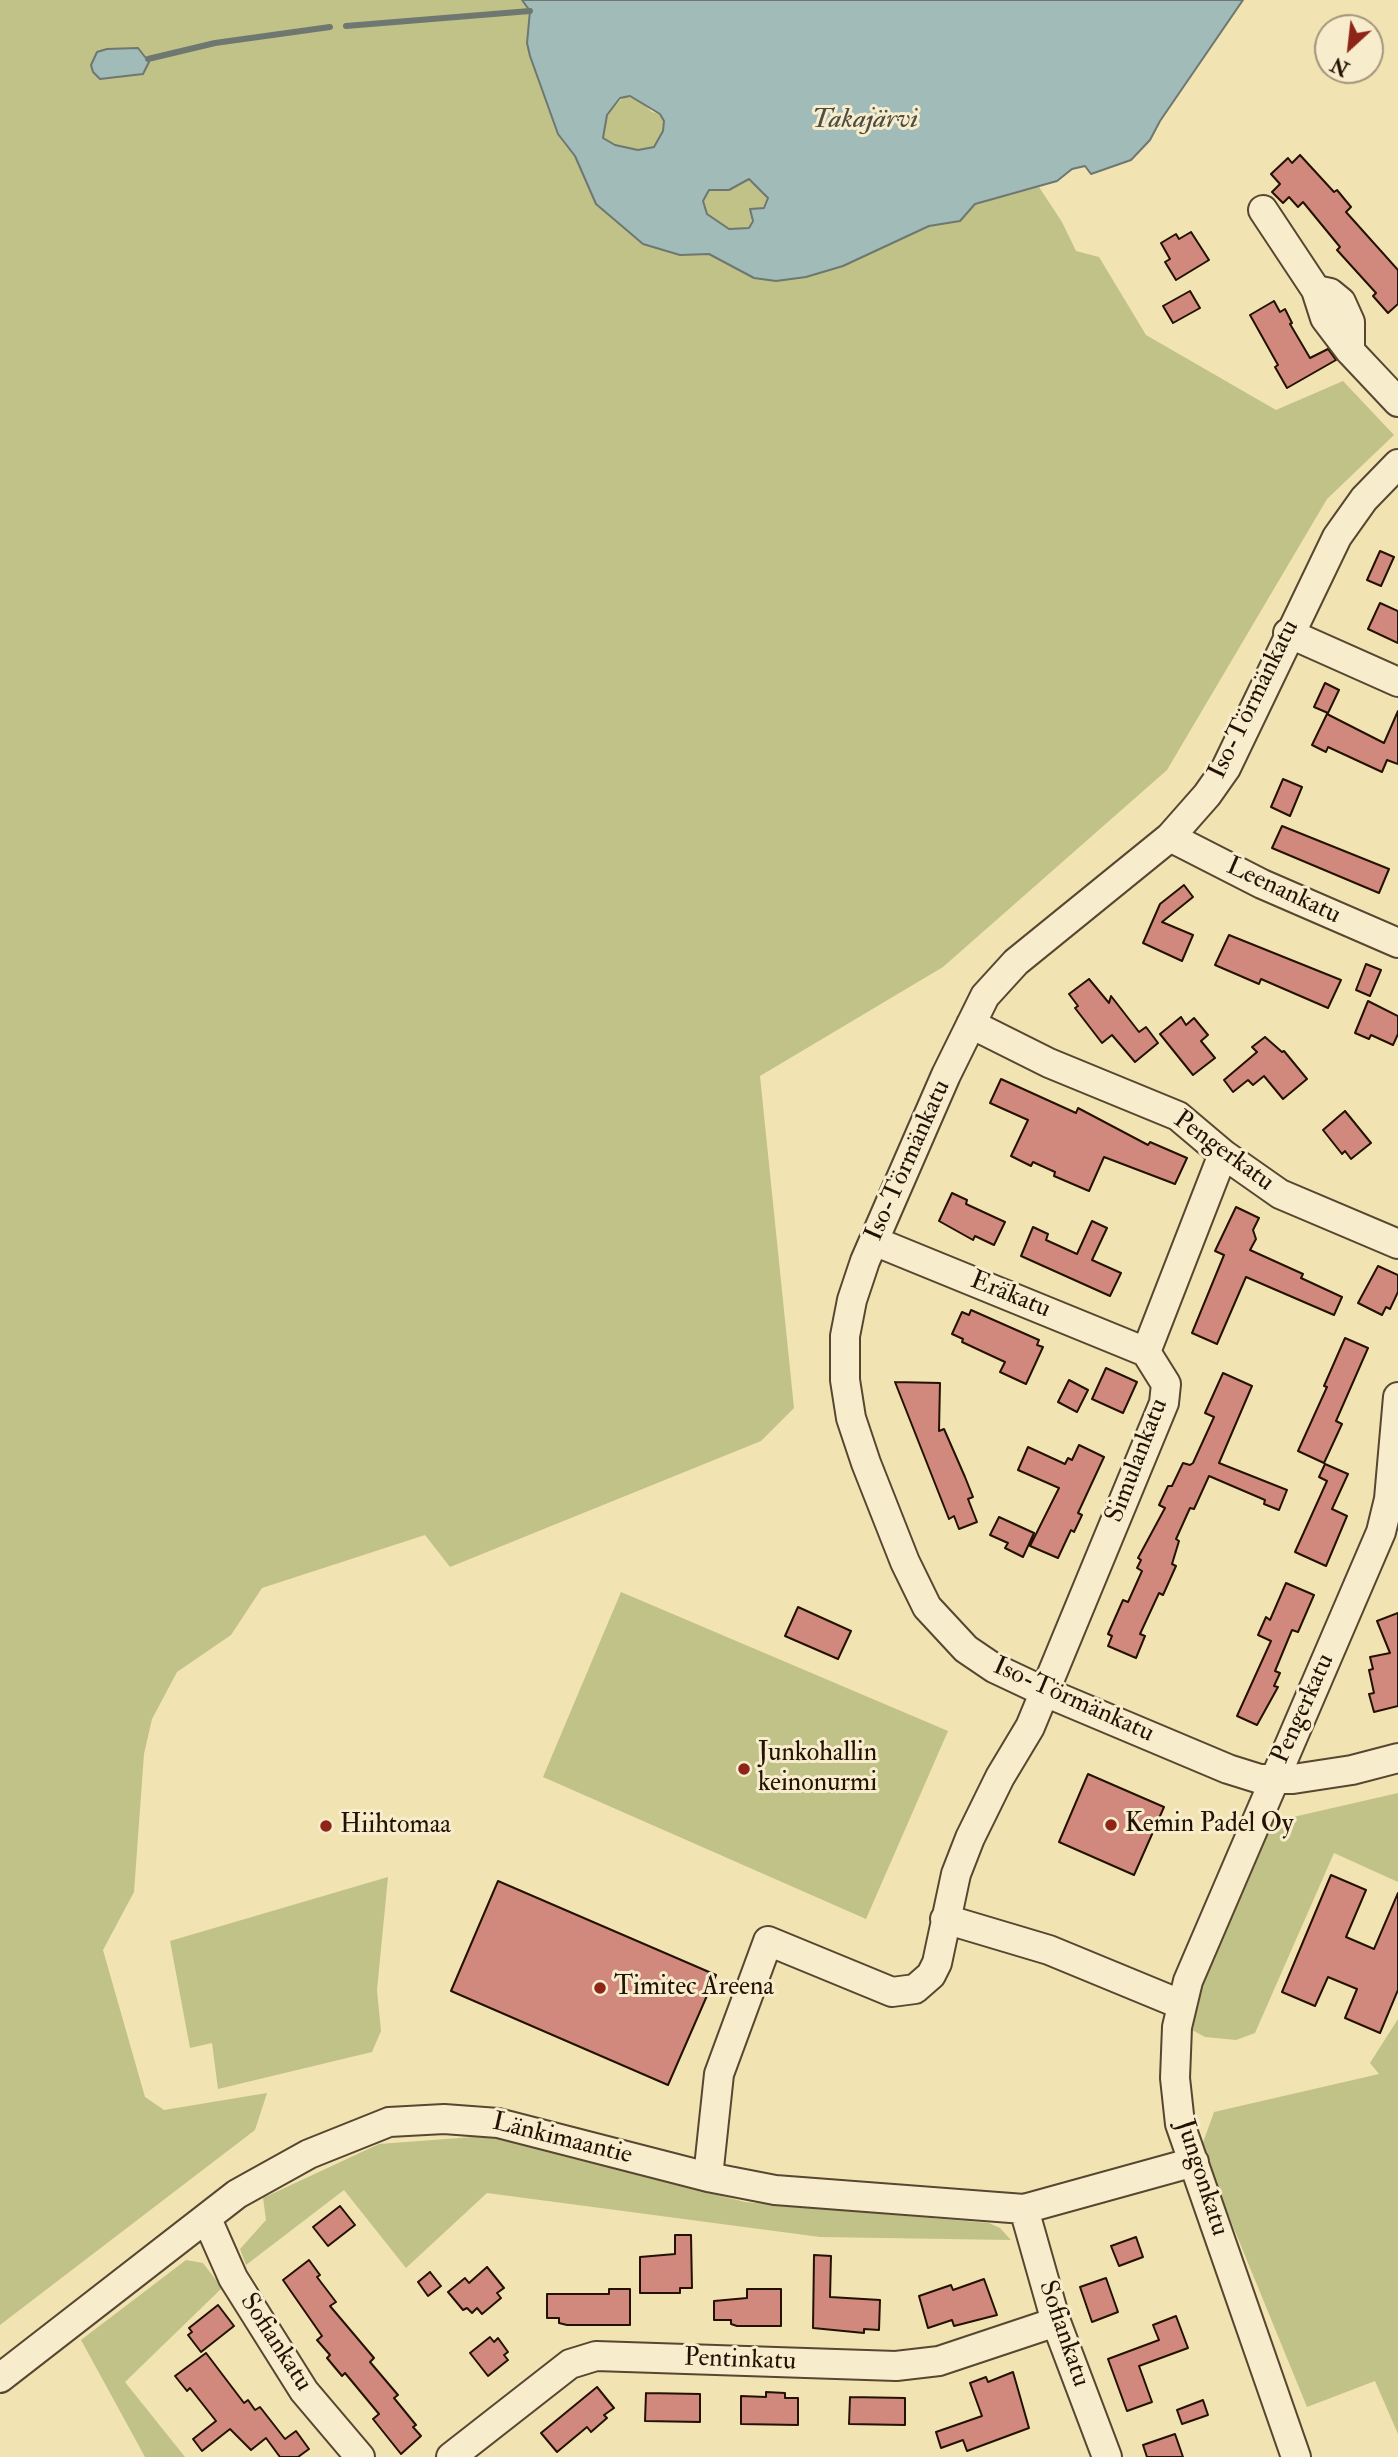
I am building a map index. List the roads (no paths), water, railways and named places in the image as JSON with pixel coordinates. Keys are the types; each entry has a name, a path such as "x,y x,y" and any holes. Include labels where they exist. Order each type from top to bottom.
{"street":[{"path":"1263,209 1316,289 1329,293 1341,302 1350,322 1350,351 1398,402"},
{"name":"Iso-Törmänkatu","path":"1273,1780 1228,1769 1045,1692 994,1668 966,1649 927,1607 905,1562 866,1464 851,1418 845,1380 845,1336 852,1300 874,1241 985,996 1016,962 1170,837 1226,768 1336,537 1364,499 1398,464"},
{"path":"1288,633 1398,682"},
{"name":"Leenankatu","path":"1170,837 1262,884 1398,943"},
{"name":"Pengerkatu","path":"971,1024 1049,1063 1178,1116 1223,1154 1280,1194 1398,1244"},
{"path":"1146,1352 1223,1154"},
{"name":"Eräkatu","path":"874,1241 1146,1352"},
{"name":"Simulankatu","path":"708,2177 719,2074 768,1941 892,1992 906,1993 931,1975 937,1963 956,1874 970,1838 1000,1777 1030,1727 1164,1403 1166,1384 1146,1352"},
{"name":"Pengerkatu","path":"1273,1780 1384,1524 1398,1396"},
{"path":"1273,1780 1352,1770 1398,1758"},
{"name":"Jungonkatu","path":"1273,1780 1180,2004 1175,2078 1181,2124 1296,2457"},
{"path":"945,1919 1061,1954 1180,2004"},
{"name":"Länkimaantie","path":"0,2378 237,2194 309,2154 365,2129 412,2119 498,2123 708,2177 775,2190 1024,2209 1194,2162"},
{"name":"Sofiankatu","path":"1024,2209 1056,2322 1107,2457"},
{"name":"Sofiankatu","path":"207,2219 233,2278 304,2391 360,2457"},
{"name":"Pentinkatu","path":"451,2457 570,2364 596,2356 896,2366 939,2361 1056,2322"}],"water":[{"name":"Takajärvi","path":"522,0 1243,0 1160,121 1150,140 1131,160 1091,174 1085,166 1072,169 1057,181 975,204 960,221 929,226 843,266 806,277 776,281 754,278 709,254 680,255 643,244 596,204 575,156 558,134 530,56 527,43 530,11","holes":["630,96 660,114 664,121 663,131 654,147 638,150 615,145 603,138 607,115 620,98","749,179 768,198 764,208 750,209 753,221 749,228 729,229 707,214 703,201 709,190 729,190"]},
{"path":"138,48 149,62 143,74 100,79 93,72 91,65 97,52"}],"waterway":[{"path":"346,26 530,11"},
{"path":"148,59 215,43 330,27"}],"place":[{"name":"Junkohallin keinonurmi","path":"744,1769"},
{"name":"Kemin Padel Oy","path":"1111,1825"},
{"name":"Hiihtomaa","path":"326,1826"},
{"name":"Timitec Areena","path":"600,1988"}]}
